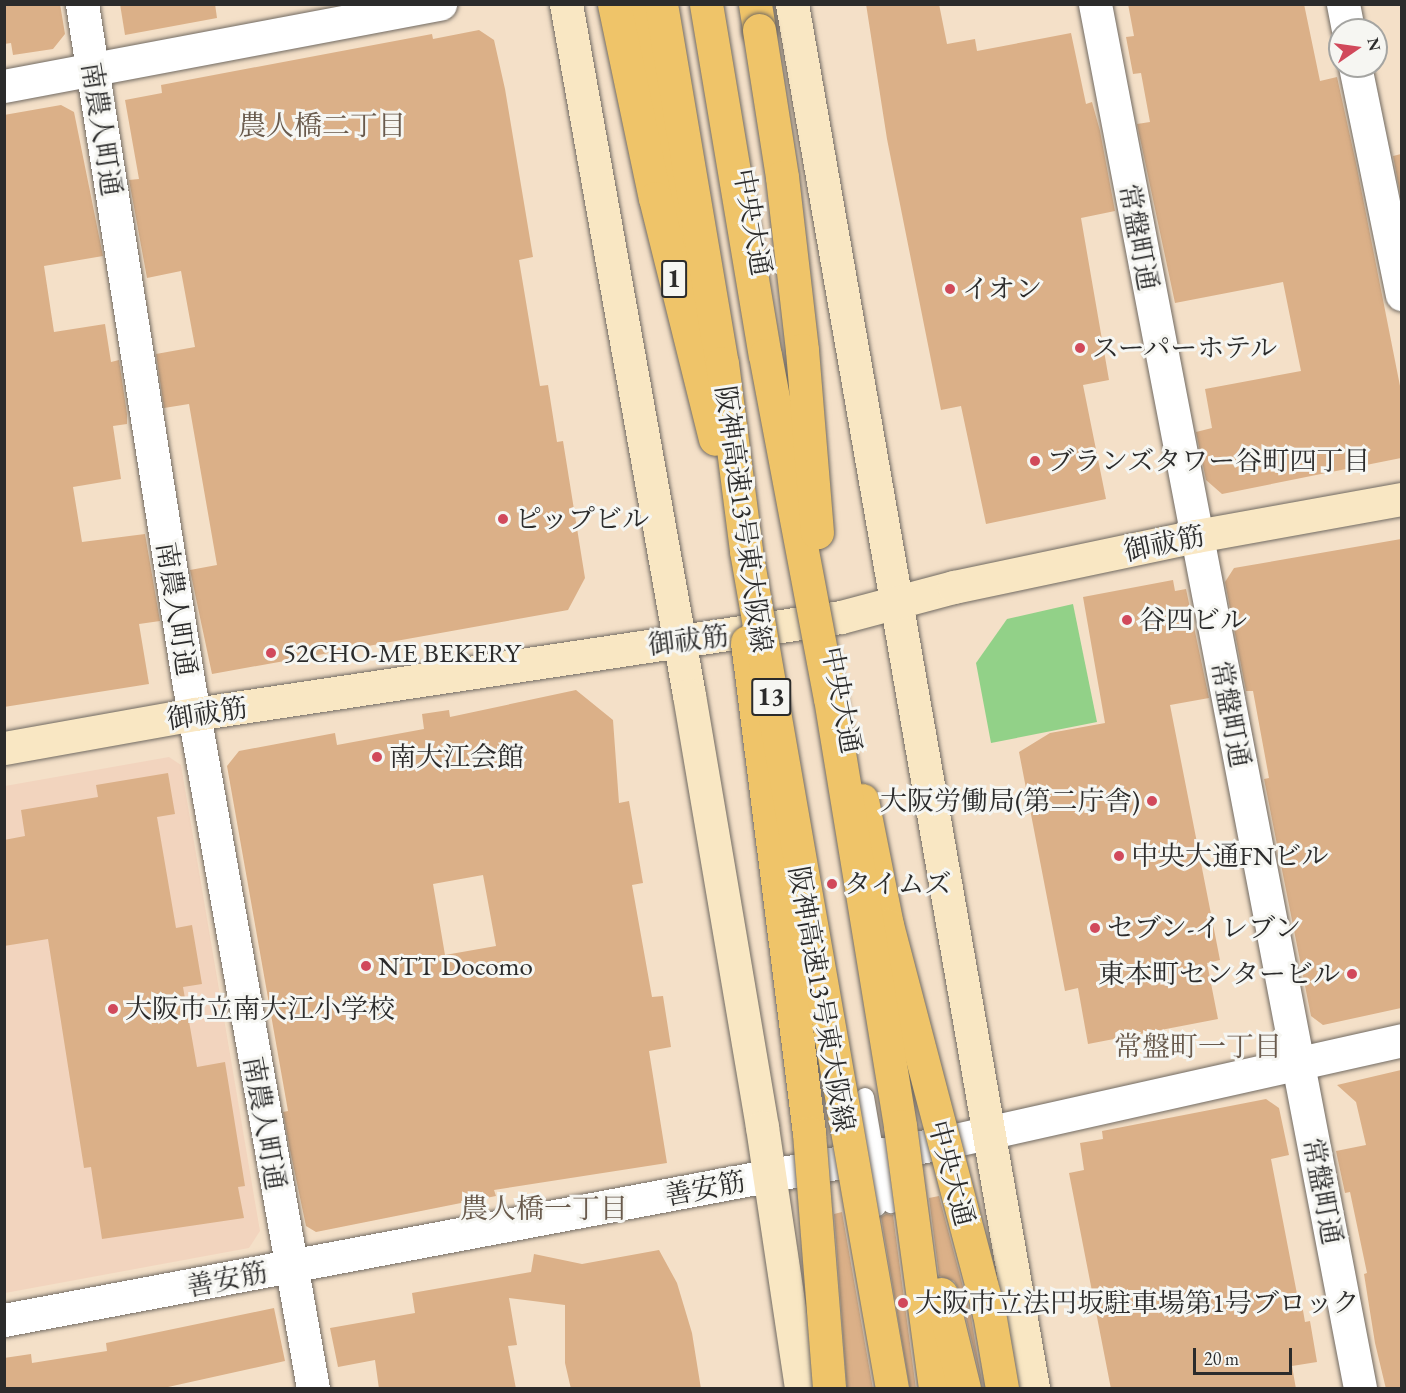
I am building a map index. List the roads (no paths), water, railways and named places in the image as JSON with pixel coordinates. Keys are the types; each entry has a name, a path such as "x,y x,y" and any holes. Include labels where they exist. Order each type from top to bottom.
{"main road":[{"name":"阪神高速13号東大阪線","path":"706,4 765,355 830,698 900,1126 935,1389"},
{"name":"中央大通","path":"714,4 802,500 887,926 989,1313 1002,1389"},
{"name":"13","path":"755,4 782,177 802,350 830,698"},
{"name":"阪神高速13号東大阪線","path":"639,8 722,363 746,551 845,1134 892,1389"},
{"name":"1","path":"639,8 692,355 746,551"},
{"path":"639,8 730,507 808,1134 829,1389"},
{"path":"900,1126 964,1389"},
{"path":"845,1134 868,1389"}],"street":[{"name":"南農人町通","path":"82,4 195,714 313,1389"},
{"path":"4,86 440,4"},
{"path":"566,4 679,641 769,1176 801,1389"},
{"name":"中央大通","path":"792,4 1033,1389"},
{"name":"常盤町通","path":"1095,4 1360,1389"},
{"path":"1357,78 1401,294"},
{"name":"御祓筋","path":"4,748 195,714 841,616 1197,536 1401,500"},
{"name":"善安筋","path":"4,1320 875,1155 989,1132 1401,1040"}],"lane":[{"path":"865,1097 884,1205"}],"place":[{"name":"イオン","path":"950,289"},
{"name":"スーパーホテル","path":"1080,348"},
{"name":"ブランズタワー谷町四丁目","path":"1035,461"},
{"name":"ピップビル","path":"503,519"},
{"name":"谷四ビル","path":"1127,620"},
{"name":"52CHO-ME BEKERY","path":"271,653"},
{"name":"南大江会館","path":"377,757"},
{"name":"大阪労働局(第二庁舎)","path":"1152,801"},
{"name":"中央大通FNビル","path":"1119,856"},
{"name":"タイムズ","path":"832,884"},
{"name":"セブン-イレブン","path":"1095,928"},
{"name":"NTT Docomo","path":"366,966"},
{"name":"東本町センタービル","path":"1352,974"},
{"name":"大阪市立南大江小学校","path":"113,1009"},
{"name":"大阪市立法円坂駐車場第1号ブロック","path":"903,1303"}],"district":[{"name":"農人橋二丁目","path":"322,125"},
{"name":"常盤町一丁目","path":"1198,1046"},
{"name":"農人橋一丁目","path":"544,1208"}]}
